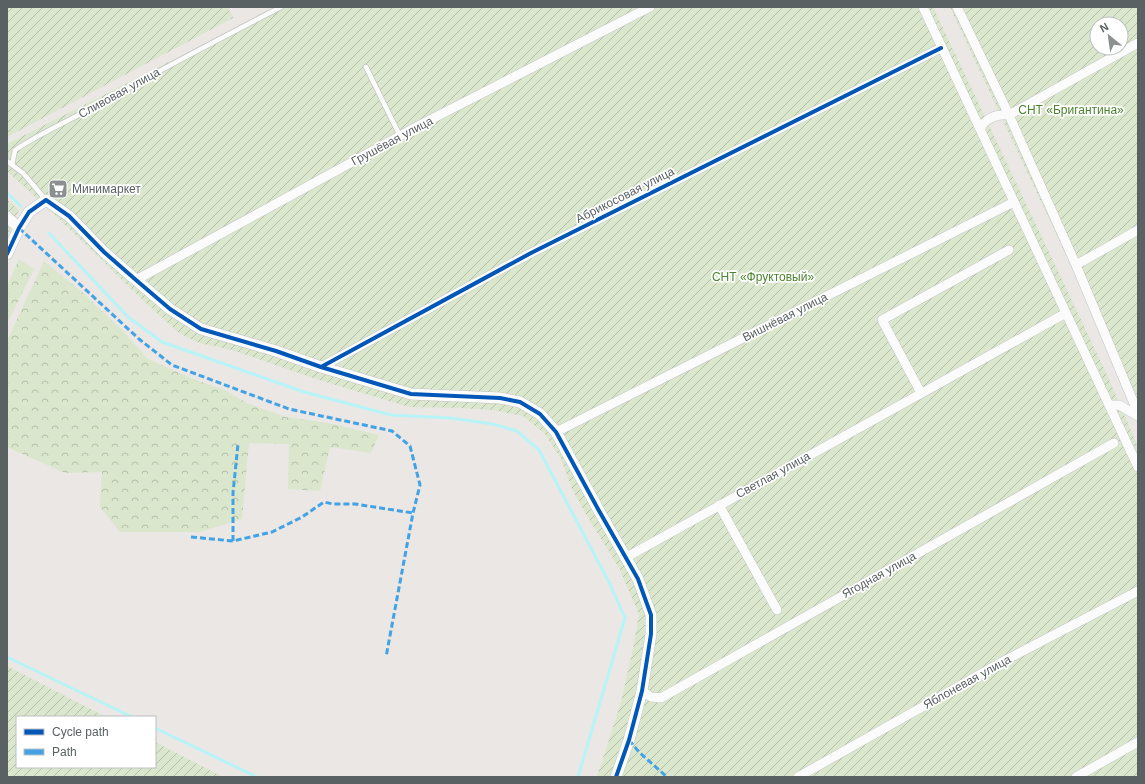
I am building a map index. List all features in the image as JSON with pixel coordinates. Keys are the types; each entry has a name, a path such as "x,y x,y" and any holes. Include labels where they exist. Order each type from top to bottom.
{"street":[{"name":"Грушёвая улица","path":"136,280 400,136 650,7"},
{"path":"923,7 1138,467"},
{"path":"957,7 1009,115 1076,265 1138,414"},
{"path":"980,129 982,125 991,117 1003,114 1009,115 1138,43"},
{"name":"Абрикосовая улица","path":"321,367 531,253 941,48"},
{"path":"7,254 19,228 29,212 46,200 68,216 104,252 170,309 201,329 276,351 321,367 410,394 500,398 520,402 540,414 556,432 638,579 651,615 651,634 642,691 629,740 616,777"},
{"name":"Вишнёвая улица","path":"556,432 1014,202"},
{"path":"7,217 19,228"},
{"path":"1076,265 1138,230"},
{"path":"921,393 882,320 1009,250"},
{"name":"Светлая улица","path":"625,558 1066,313"},
{"path":"1109,405 1119,405 1138,414"},
{"name":"Ягодная улица","path":"642,691 651,697 661,698 1114,443"},
{"path":"719,505 777,610"},
{"name":"Яблоневая улица","path":"798,777 995,666 1138,591"},
{"path":"1076,777 1138,742"}],"lane":[{"name":"Сливовая улица","path":"12,165 15,150 33,138 281,7"},
{"path":"366,66 400,136"},
{"path":"7,161 23,173 46,200"}],"green space":[{"path":"7,7 228,7 233,18 7,137"},
{"name":"СНТ «Фруктовый»","path":"277,7 933,7 1108,377 1138,447 1138,777 597,777 621,702 639,614 619,568 572,489 561,459 545,434 523,416 493,410 409,407 319,380 232,350 199,343 179,333 7,171 7,144"},
{"name":"СНТ «Бригантина»","path":"950,7 1138,7 1138,409"},
{"path":"7,199 19,210 7,236"},
{"path":"19,259 34,269 7,324 7,286"},
{"path":"44,261 82,292 122,330 148,359 196,380 225,390 247,403 286,417 328,423 379,435 371,453 330,447 320,491 288,489 289,444 249,443 242,519 200,532 120,532 100,507 102,472 65,473 7,447 7,341"},
{"path":"7,666 104,716 16,716 16,768 156,768 156,743 223,777 7,777"}],"waterway":[{"path":"7,193 21,206"},
{"path":"49,233 128,317 162,342 304,392 391,415 450,418 493,424 517,431 539,450 610,584 625,618 578,777"},
{"path":"7,657 130,716"},
{"path":"156,728 257,777"}],"marked path":[{"path":"19,228 139,339 172,365 289,409 392,431 410,446 420,485 413,513 386,657"},
{"path":"233,541 233,493 238,444"},
{"path":"191,537 233,541 272,532 302,517 324,502 333,504 355,504 413,513"},
{"path":"629,740 639,752 667,777"}],"cycle path":[{"path":"321,367 531,253 941,48"},
{"path":"7,254 19,228 29,212 46,200 69,216 104,252 170,309 201,329 411,394 500,398 520,402 540,414 556,432 638,579 651,615 651,634 642,691 629,740 616,777"}],"place":[{"name":"Минимаркет","path":"58,189"}]}
